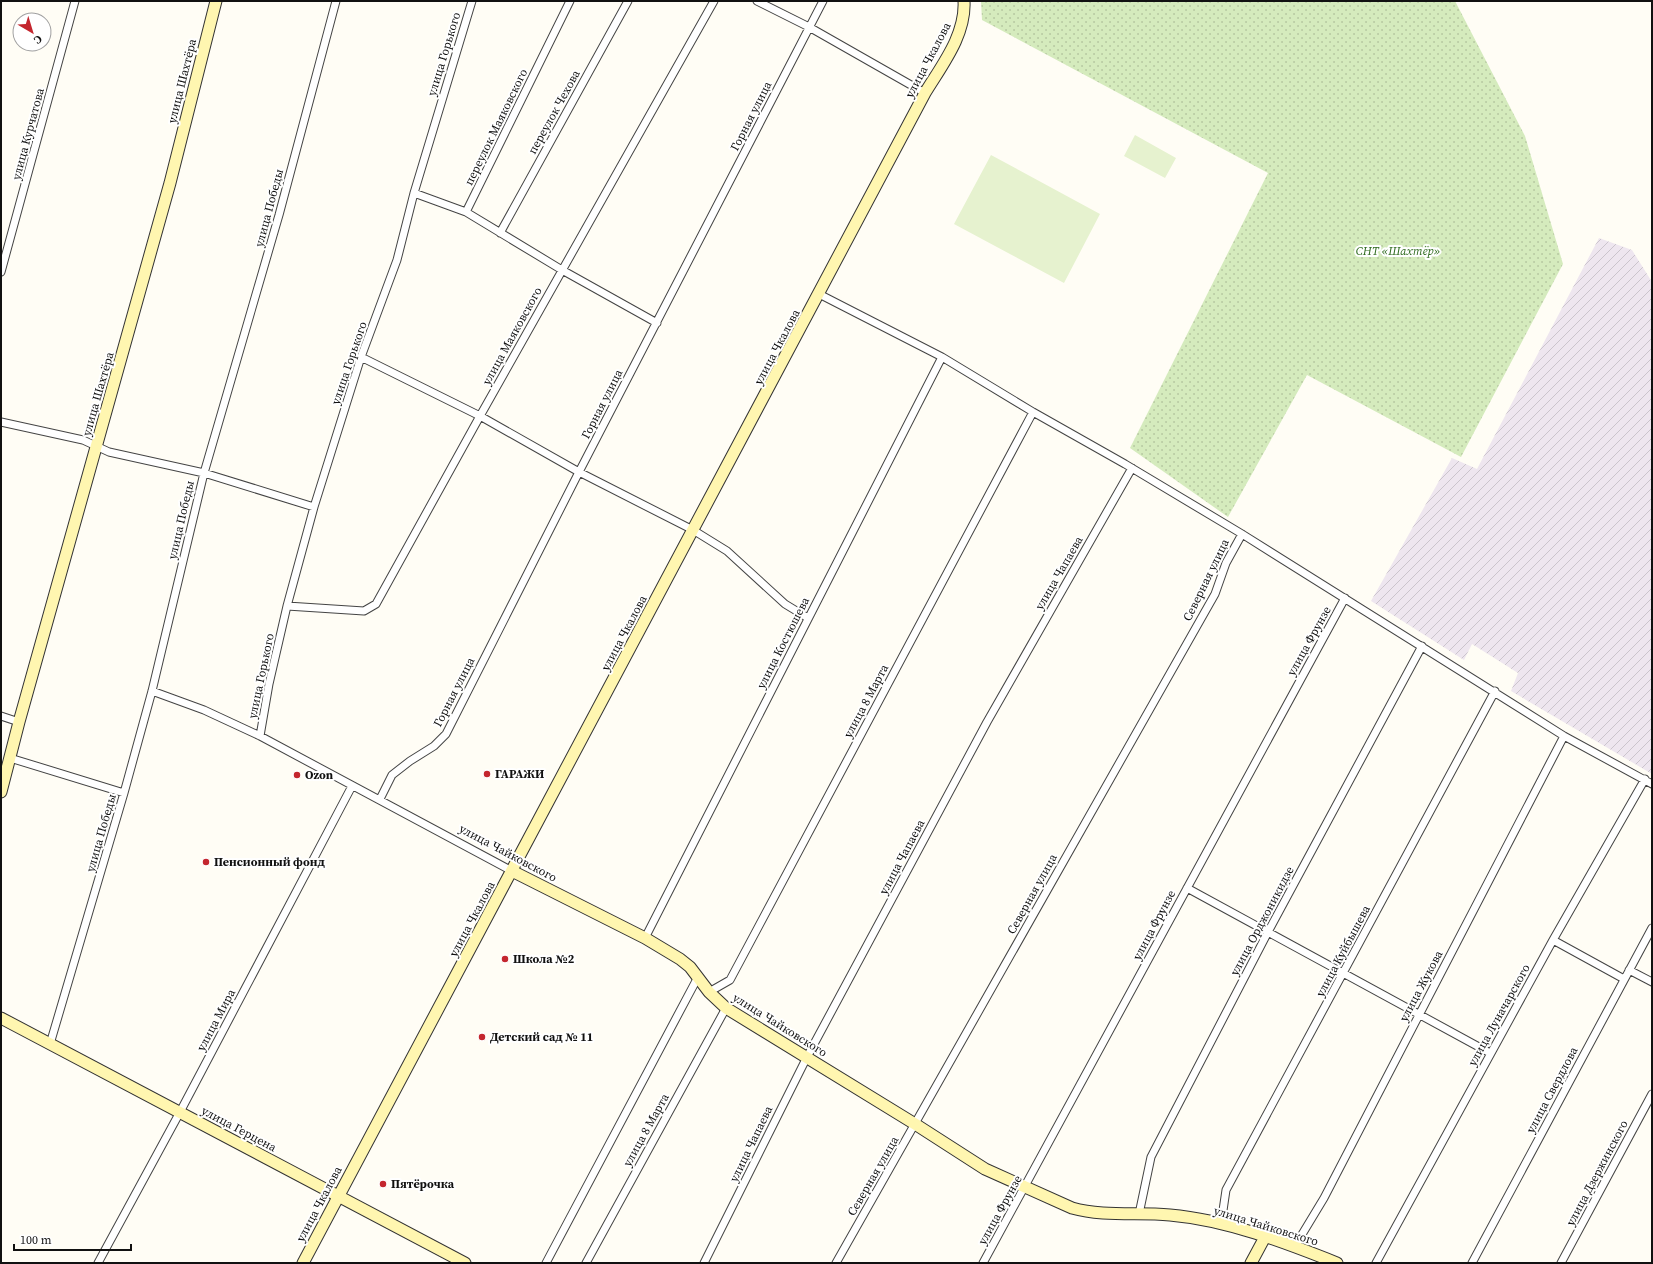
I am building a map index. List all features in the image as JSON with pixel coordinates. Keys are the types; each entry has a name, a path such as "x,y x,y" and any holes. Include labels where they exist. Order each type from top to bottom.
{"street":[{"name":"улица Курчатова","path":"1,272 75,1"},
{"name":"улица Шахтёра","path":"1,792 19,722 170,183 216,1"},
{"name":"улица Победы","path":"50,1044 124,793 152,691 204,473 279,215 336,1"},
{"name":"улица Горького","path":"260,736 269,684 287,606 314,507 361,356 397,260 414,193 472,1"},
{"name":"переулок Маяковского","path":"466,212 570,1"},
{"name":"переулок Чехова","path":"500,234 628,1"},
{"name":"улица Маяковского","path":"287,606 364,611 376,604 480,416 714,1"},
{"path":"757,1 809,27 925,93"},
{"name":"Горная улица","path":"380,799 392,775 434,746 446,734 579,472 823,1"},
{"name":"улица Чкалова","path":"302,1263 925,93 948,55 960,32 965,13 964,1"},
{"path":"414,193 466,212 500,234 656,323"},
{"path":"819,294 942,357 1032,412 1132,468 1242,534 1564,736 1652,784"},
{"path":"361,356 480,416 579,472 693,530 727,551 786,604 808,618"},
{"name":"улица Костюшева","path":"645,938 942,357"},
{"name":"улица 8 Марта","path":"709,992 730,980 1032,412"},
{"path":"1,422 83,440 97,445 109,452 204,473 314,507"},
{"name":"улица Чапаева","path":"704,1263 807,1057 987,722 1132,468"},
{"name":"Северная улица","path":"836,1263 1215,594 1226,563 1242,534"},
{"name":"улица Фрунзе","path":"983,1263 1345,598"},
{"name":"улица Орджоникидзе","path":"1140,1214 1151,1157 1268,932 1422,646"},
{"name":"улица Чайковского","path":"152,691 204,710 260,736 512,871 645,938 680,959 698,977 709,992 726,1008 915,1124 985,1169 1025,1188 1072,1208 1086,1212 1100,1214 1170,1215 1221,1224 1295,1246 1337,1263"},
{"name":"улица Куйбышева","path":"1221,1224 1226,1190 1495,692"},
{"path":"1,716 19,722"},
{"name":"улица Жукова","path":"1295,1246 1324,1198 1564,736"},
{"path":"10,758 124,793"},
{"name":"улица Луначарского","path":"1376,1263 1490,1053 1644,780"},
{"name":"улица Мира","path":"98,1263 180,1112 352,786"},
{"path":"1187,888 1490,1053"},
{"name":"улица Свердлова","path":"1472,1263 1652,928"},
{"path":"1553,940 1624,978"},
{"path":"1629,970 1652,982"},
{"path":"546,1263 698,977"},
{"name":"улица 8 Марта","path":"586,1263 726,1008"},
{"name":"улица Герцена","path":"1,1018 465,1263"},
{"name":"улица Дзержинского","path":"1561,1263 1652,1094"},
{"path":"1251,1263 1265,1237"}],"shaded area":[{"path":"1599,238 1632,250 1652,282 1652,774 1511,691 1518,673 1472,644 1464,660 1371,601 1452,458 1477,469"}],"green space":[{"name":"СНТ «Шахтёр»","path":"981,1 1455,1 1525,136 1563,264 1461,457 1307,375 1228,517 1130,448 1268,173 982,20"},
{"path":"1135,135 1176,158 1165,178 1124,156"},
{"path":"991,155 1100,214 1064,283 954,224"}],"place":[{"name":"ГАРАЖИ","path":"487,774"},
{"name":"Ozon","path":"297,775"},
{"name":"Пенсионный фонд","path":"206,862"},
{"name":"Школа №2","path":"505,959"},
{"name":"Детский сад № 11","path":"482,1037"},
{"name":"Пятёрочка","path":"383,1184"}]}
